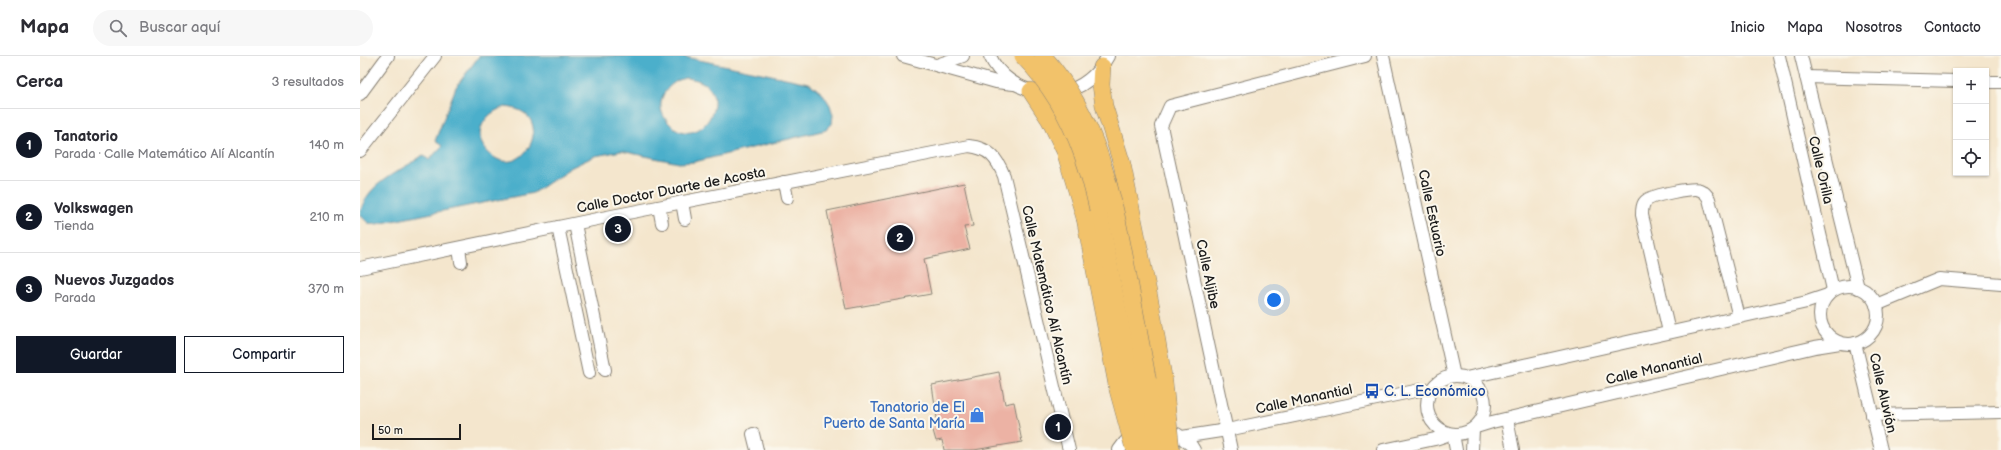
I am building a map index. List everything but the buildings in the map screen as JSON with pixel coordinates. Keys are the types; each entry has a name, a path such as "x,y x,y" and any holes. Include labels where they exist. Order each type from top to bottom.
{"highway":[{"path":"1023,56 1043,80 1066,116 1076,135 1089,170 1100,218 1144,450"},
{"path":"1043,56 1061,79 1084,116 1094,136 1108,181 1160,450"},
{"path":"1105,61 1101,85 1104,106 1122,164 1134,220 1164,382 1171,450"},
{"path":"1030,91 1050,120 1065,151 1085,218 1118,390 1134,450"}],"street":[{"path":"360,94 388,56"},
{"path":"360,152 435,56"},
{"path":"903,56 937,65 947,70 996,82 1014,84"},
{"path":"937,65 963,56"},
{"path":"990,56 1002,74 1014,84 1030,91 1050,94 1070,90 1088,81 1105,61"},
{"name":"Calle Aljibe","path":"1231,450 1161,126 1170,106 1365,56"},
{"name":"Calle Estuario","path":"1382,56 1460,377"},
{"name":"Calle Orilla","path":"1779,56 1830,292"},
{"name":"Calle Orilla","path":"1801,56 1858,288"},
{"path":"1806,77 1953,81"},
{"path":"1989,82 2001,82"},
{"name":"Calle Doctor Duarte de Acosta","path":"360,268 682,202 969,146 980,147 988,151"},
{"name":"Calle Matemático Alí Alcantín","path":"988,151 1000,164 1004,176 1069,450"},
{"path":"784,182 788,198"},
{"path":"1669,332 1642,215 1643,206 1646,200 1668,194 1696,189 1706,194 1709,199 1739,317"},
{"path":"682,202 685,219"},
{"path":"659,207 662,223"},
{"path":"574,224 605,370"},
{"path":"558,227 589,373"},
{"path":"459,248 461,262"},
{"path":"1876,305 1939,280 2001,284"},
{"path":"1452,434 1438,428 1429,417 1427,403 1431,390 1441,380 1807,302 1830,292 1847,286 1858,288 1869,294 1876,305 1878,317 1872,333 1868,337 1855,343 1840,343 1830,338 1825,332 1820,318 1821,306 1830,292"},
{"name":"Calle Manantial","path":"1474,428 1815,347 1840,343"},
{"name":"Calle Aluvión","path":"1855,343 1881,450"},
{"path":"1383,450 1424,446 1452,434 1467,433 1474,428 1481,421 1486,404 1480,388 1460,377"},
{"name":"Calle Manantial","path":"1182,437 1227,430 1420,390 1431,390"},
{"path":"1872,415 2001,412"},
{"path":"1507,419 1513,450"},
{"path":"1119,450 1125,442 1135,434 1146,430 1159,428 1171,431 1182,437 1194,450"},
{"path":"1472,450 1474,428"},
{"path":"753,434 757,450"},
{"path":"1452,434 1456,450"}],"water":[{"path":"479,56 680,56 809,83 823,94 830,105 833,115 832,124 826,130 694,162 679,163 621,151 595,156 570,168 533,193 377,224 368,223 360,215 363,204 376,186 423,155 429,160 442,146 435,141 456,87","holes":["685,78 702,82 712,91 714,103 711,115 704,126 693,132 681,131 668,122 661,109 661,102 667,90 672,85","505,107 522,112 531,121 533,133 530,145 523,155 512,161 500,160 487,151 480,138 482,124 486,119 498,110"]}],"place":[{"name":"Nuevos Juzgados","path":"618,229"},
{"name":"Volkswagen","path":"900,238"},
{"name":"C. L. Económico","path":"1372,391"},
{"name":"Tanatorio de El Puerto de Santa María","path":"977,415"},
{"name":"Tanatorio","path":"1058,427"}]}
